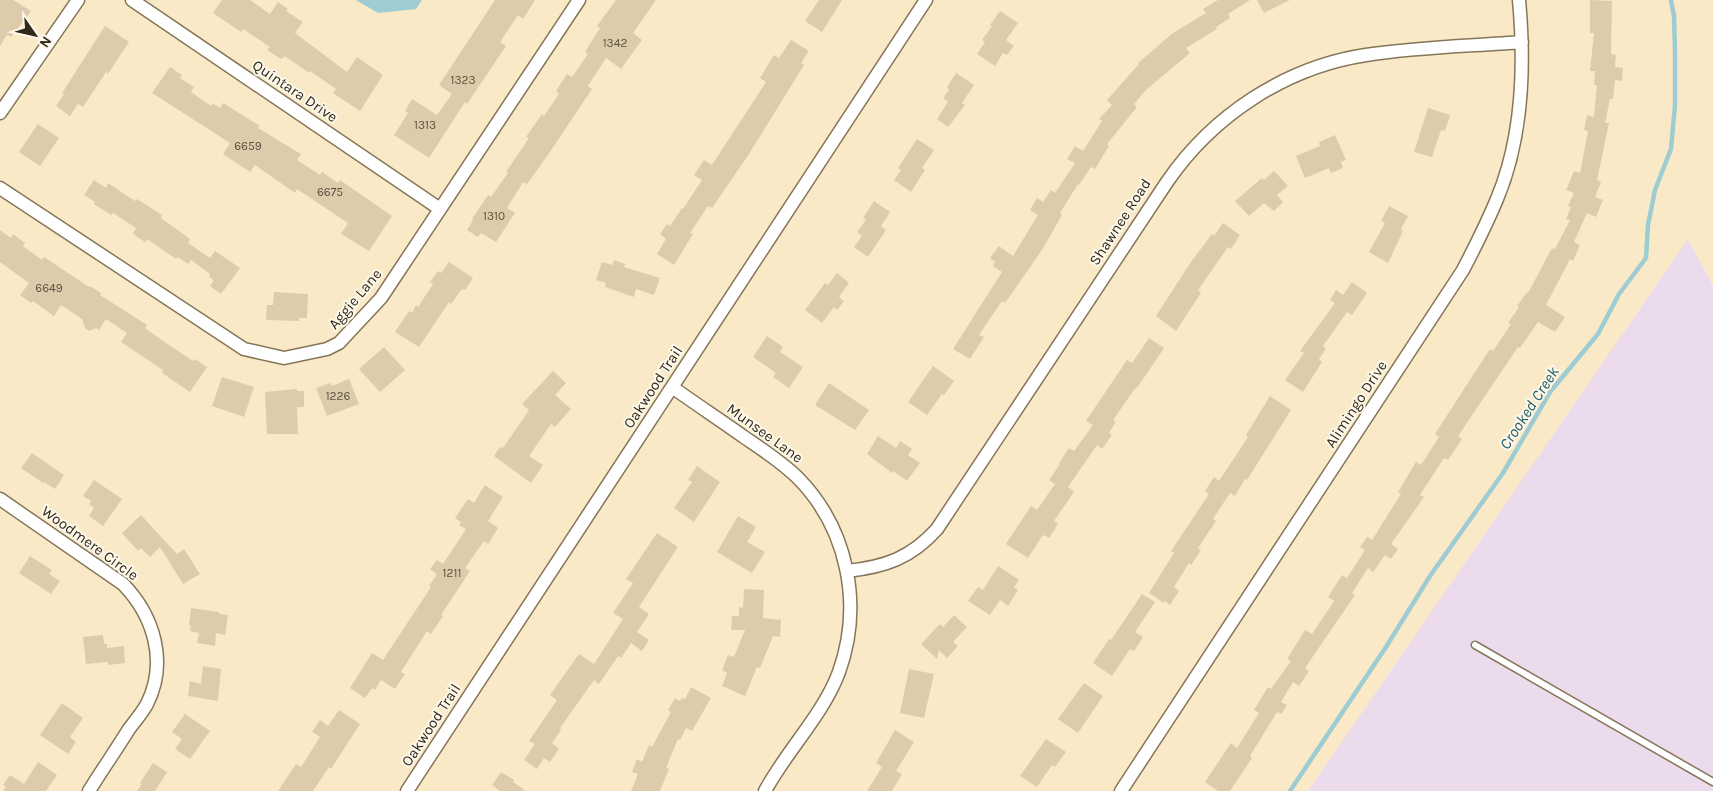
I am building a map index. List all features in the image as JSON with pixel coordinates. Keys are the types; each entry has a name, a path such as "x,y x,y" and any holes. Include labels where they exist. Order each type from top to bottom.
{"street":[{"path":"0,113 78,0"},
{"name":"Quintara Drive","path":"132,0 440,209"},
{"name":"Aggie Lane","path":"0,188 244,349 284,358 328,349 339,343 381,298 579,0"},
{"name":"Oakwood Trail","path":"407,791 926,0"},
{"name":"Alimingo Drive","path":"1121,791 1327,479 1463,270 1474,250 1498,197 1510,157 1522,90 1522,42 1519,0"},
{"name":"Shawnee Road","path":"847,571 868,569 888,564 918,548 937,529 1166,182 1191,150 1226,117 1276,84 1333,62 1380,52 1522,42"},
{"name":"Munsee Lane","path":"672,387 778,460 799,479 828,518 842,551 847,571 851,612 848,639 838,672 827,697 766,791"},
{"name":"Woodmere Circle","path":"0,499 117,579 136,599 149,623 156,643 157,656 154,684 147,704 89,791"}],"lane":[{"path":"1475,645 1713,782"}],"shaded area":[{"path":"1688,239 1713,286 1713,791 1308,791"}],"water":[{"path":"356,0 422,0 416,9 378,13"}],"building":[{"path":"0,0 13,0 31,11 11,37 7,35 0,46"},
{"path":"222,0 250,0 270,14 278,2 288,9 286,11 303,22 295,33 347,72 357,57 383,75 360,111 333,93 336,89 310,71 309,73 285,56 281,59 267,50 270,47 243,29 241,32 213,13"},
{"path":"495,0 535,0 523,19 518,15 500,42 506,46 467,104 465,102 429,158 394,135 408,113 405,111 412,99 437,115 452,94 439,85"},
{"path":"616,0 656,0 633,33 642,40 621,69 606,58 588,86 592,89 550,152 527,184 523,182 507,208 515,213 496,242 481,233 478,237 467,230 472,219 488,195 491,197 508,173 506,172 529,138 526,137 559,94 556,91 567,74 572,77 588,54 585,52 600,28 597,26"},
{"path":"819,0 842,0 822,32 805,21"},
{"path":"1218,0 1250,0 1228,14 1230,18 1216,27 1217,29 1186,48 1190,53 1146,90 1134,104 1137,107 1107,144 1109,146 1095,169 1091,167 1078,184 1060,213 1062,215 1042,250 1005,303 1002,301 979,335 984,337 970,359 953,349 1002,272 993,266 995,262 990,258 999,246 1013,256 1038,215 1030,210 1037,198 1043,202 1051,190 1055,193 1075,163 1067,159 1075,146 1083,151 1102,121 1099,119 1112,105 1107,100 1138,63 1173,33 1206,13 1203,9"},
{"path":"1257,0 1290,0 1264,13"},
{"path":"1590,0 1612,1 1611,54 1616,55 1615,67 1623,68 1622,81 1615,80 1613,99 1610,99 1605,123 1609,123 1597,180 1601,182 1595,197 1603,200 1596,217 1587,213 1574,242 1580,245 1573,261 1570,259 1546,305 1565,317 1555,332 1538,322 1520,348 1518,347 1458,436 1462,439 1448,460 1444,458 1420,495 1424,497 1391,544 1398,549 1391,559 1385,555 1373,572 1368,568 1352,593 1355,595 1305,668 1309,671 1299,686 1293,682 1281,702 1287,705 1281,714 1277,712 1250,756 1252,758 1230,791 1218,791 1205,782 1231,743 1237,748 1259,713 1254,710 1268,687 1271,689 1291,661 1287,659 1305,630 1312,634 1334,601 1328,597 1342,575 1347,578 1365,550 1360,547 1367,537 1372,540 1401,494 1398,492 1416,462 1421,465 1439,437 1435,434 1490,349 1493,351 1511,324 1508,323 1519,307 1517,306 1528,293 1552,248 1555,249 1570,220 1566,219 1571,207 1568,206 1574,193 1566,190 1574,171 1580,173 1588,131 1584,130 1587,115 1594,117 1597,85 1594,85 1595,71 1590,71 1594,33 1590,33"},
{"path":"1000,11 1018,23 1006,40 1014,46 1007,55 1003,53 995,66 977,54 985,42 982,40 992,26 990,25"},
{"path":"105,26 129,42 83,107 78,104 70,116 56,106 64,94 62,93"},
{"path":"791,40 809,51 801,63 804,65 749,154 712,208 708,206 690,233 693,234 674,265 657,254 666,239 660,234 667,224 670,226 702,180 694,175 704,160 712,165 766,82 760,78 774,55 779,58"},
{"path":"170,67 182,75 180,78 194,87 191,92 211,106 212,103 220,108 223,103 260,126 258,128 301,154 297,160 320,175 322,172 338,183 340,180 392,216 369,251 341,234 348,223 297,189 295,193 255,165 250,172 223,154 230,143 152,93"},
{"path":"956,73 974,85 962,103 965,105 948,127 937,119 948,102 943,98 949,90 947,87"},
{"path":"1428,108 1450,115 1445,131 1441,130 1432,157 1414,152"},
{"path":"38,124 59,138 40,166 19,152"},
{"path":"1335,135 1346,160 1341,162 1343,168 1331,173 1329,168 1305,178 1296,156 1320,146 1319,142"},
{"path":"917,139 934,150 922,168 925,170 911,192 894,180 901,170 898,168"},
{"path":"1274,171 1288,186 1277,195 1283,202 1274,211 1264,203 1249,216 1235,201 1262,178 1264,180"},
{"path":"94,180 106,188 108,183 135,201 137,199 162,215 161,218 190,239 188,243 210,258 215,251 240,268 221,294 210,286 214,280 209,277 210,274 191,260 188,264 178,257 176,259 147,239 145,242 133,234 136,228 113,213 111,215 94,204 95,202 84,195"},
{"path":"874,201 890,212 881,226 886,230 868,257 854,247 862,236 857,232 866,220 863,218"},
{"path":"1389,206 1408,216 1388,263 1369,252 1385,223 1381,221"},
{"path":"1223,223 1240,235 1231,249 1228,247 1198,290 1201,293 1176,331 1156,316 1191,262 1212,234 1214,236"},
{"path":"0,230 11,238 13,234 25,243 23,246 42,260 44,257 101,293 100,295 147,325 145,328 163,341 193,361 195,359 207,367 190,392 162,373 163,370 121,342 127,333 106,319 99,330 96,328 89,331 85,328 82,319 61,305 54,316 33,301 31,303 20,295 29,283 0,262"},
{"path":"614,260 625,264 624,267 660,278 654,295 636,289 634,297 605,287 606,283 596,280 602,262 612,265"},
{"path":"449,262 473,278 465,290 462,289 451,304 449,302 419,347 395,332 409,311 412,313 416,305 418,307 433,284 430,282 438,271 441,273"},
{"path":"837,273 849,283 839,297 844,301 837,310 834,307 822,323 805,310 825,283 828,285"},
{"path":"1352,282 1367,293 1352,315 1347,312 1323,346 1326,349 1319,359 1322,362 1303,392 1285,380 1304,353 1300,351 1335,303 1330,300 1336,290 1343,295"},
{"path":"274,292 308,294 307,318 299,318 299,321 266,320 267,305 273,305"},
{"path":"767,336 783,347 780,352 803,367 789,388 773,377 776,373 753,357"},
{"path":"1149,338 1164,348 1113,420 1116,422 1109,433 1112,435 1102,449 1097,445 1068,487 1074,492 1054,521 1058,524 1049,538 1043,535 1028,558 1006,544 1031,506 1037,510 1055,484 1049,480 1059,463 1069,448 1074,451 1093,425 1086,421 1127,360 1132,363"},
{"path":"384,347 405,370 380,392 359,369"},
{"path":"933,366 954,381 927,415 908,402"},
{"path":"553,371 566,383 555,395 571,409 555,427 551,424 529,456 543,465 531,483 494,456 500,447 503,448 529,410 522,404"},
{"path":"222,377 254,387 244,417 212,406"},
{"path":"349,379 359,404 327,416 316,388 330,383 332,386"},
{"path":"829,383 869,410 855,430 815,405"},
{"path":"297,389 297,391 304,391 304,407 297,407 298,434 267,434 265,392"},
{"path":"1270,396 1291,410 1247,480 1245,479 1235,496 1230,493 1213,519 1216,521 1198,548 1201,550 1191,565 1189,563 1174,587 1179,591 1170,605 1165,601 1164,603 1149,593 1174,553 1171,551 1209,494 1205,491 1214,477 1219,481 1248,437 1246,435"},
{"path":"878,436 896,448 900,441 912,449 908,455 920,463 907,481 893,471 892,473 867,454"},
{"path":"32,453 64,475 55,489 21,468"},
{"path":"697,466 720,482 694,522 674,508 692,482 688,480"},
{"path":"94,480 122,499 103,526 89,516 94,508 89,504 91,501 83,496"},
{"path":"485,485 503,497 488,521 498,528 488,544 484,541 465,568 470,571 431,634 427,631 401,672 405,674 395,689 381,680 375,690 372,688 365,698 350,688 372,653 383,660 431,587 429,586 437,574 430,569 437,560 443,564 466,529 459,525 461,522 455,518 468,499 474,503"},
{"path":"141,515 177,554 184,549 200,574 183,584 160,547 150,557 141,548 138,551 122,533"},
{"path":"738,516 756,527 747,542 765,552 752,573 717,552"},
{"path":"657,533 678,547 639,607 649,614 637,632 649,640 642,651 631,643 621,658 618,656 599,684 594,680 560,728 561,730 552,743 559,749 550,762 544,758 537,769 524,760 535,744 529,741 557,700 550,695 579,654 594,664 623,619 613,613 633,583 626,579"},
{"path":"30,556 52,570 49,574 60,581 51,594 19,573"},
{"path":"998,566 1019,580 1014,587 1018,590 1008,606 1000,600 990,615 968,601 978,587 983,590"},
{"path":"744,589 764,590 763,618 781,620 780,637 773,636 760,668 757,667 745,696 722,686 727,673 722,670 728,655 734,657 745,630 731,630 732,616 739,616 739,607 743,608"},
{"path":"1142,594 1155,602 1135,632 1143,637 1134,651 1130,649 1112,676 1093,663"},
{"path":"191,608 228,615 225,635 216,633 215,646 197,643 199,633 190,631"},
{"path":"954,615 967,627 953,642 958,646 947,658 939,650 937,659 921,644 940,624 943,627"},
{"path":"103,635 104,644 107,644 107,648 124,646 125,663 108,665 108,662 86,664 83,637"},
{"path":"203,666 221,669 218,701 188,696 190,681 201,684"},
{"path":"909,669 934,674 924,718 900,713"},
{"path":"1084,683 1103,696 1078,733 1058,719"},
{"path":"691,687 711,698 692,731 686,728 680,740 678,739 666,768 669,769 660,791 631,791 638,774 632,772 637,759 642,762 649,745 652,747 671,712 668,710 675,698 680,701 682,698 685,699"},
{"path":"62,703 83,718 70,737 76,742 68,754 40,735"},
{"path":"339,710 360,724 331,769 329,767 313,791 278,791 296,764 301,767 320,737 312,732 320,720 328,726"},
{"path":"185,714 210,731 190,759 175,749 182,739 172,732"},
{"path":"895,730 914,742 896,771 902,774 892,791 867,791 882,767 876,763"},
{"path":"1046,739 1066,752 1055,767 1052,765 1037,787 1020,776"},
{"path":"38,762 57,775 46,791 3,791 6,787 3,785 10,775 24,784"},
{"path":"153,763 167,772 155,791 137,791 142,784 140,783"},
{"path":"501,772 526,791 500,791 492,785"}],"waterway":[{"name":"Crooked Creek","path":"1290,791 1386,647 1430,576 1503,473 1550,392 1598,334 1619,294 1646,258 1648,225 1655,190 1671,149 1675,105 1674,16 1671,0"}]}
